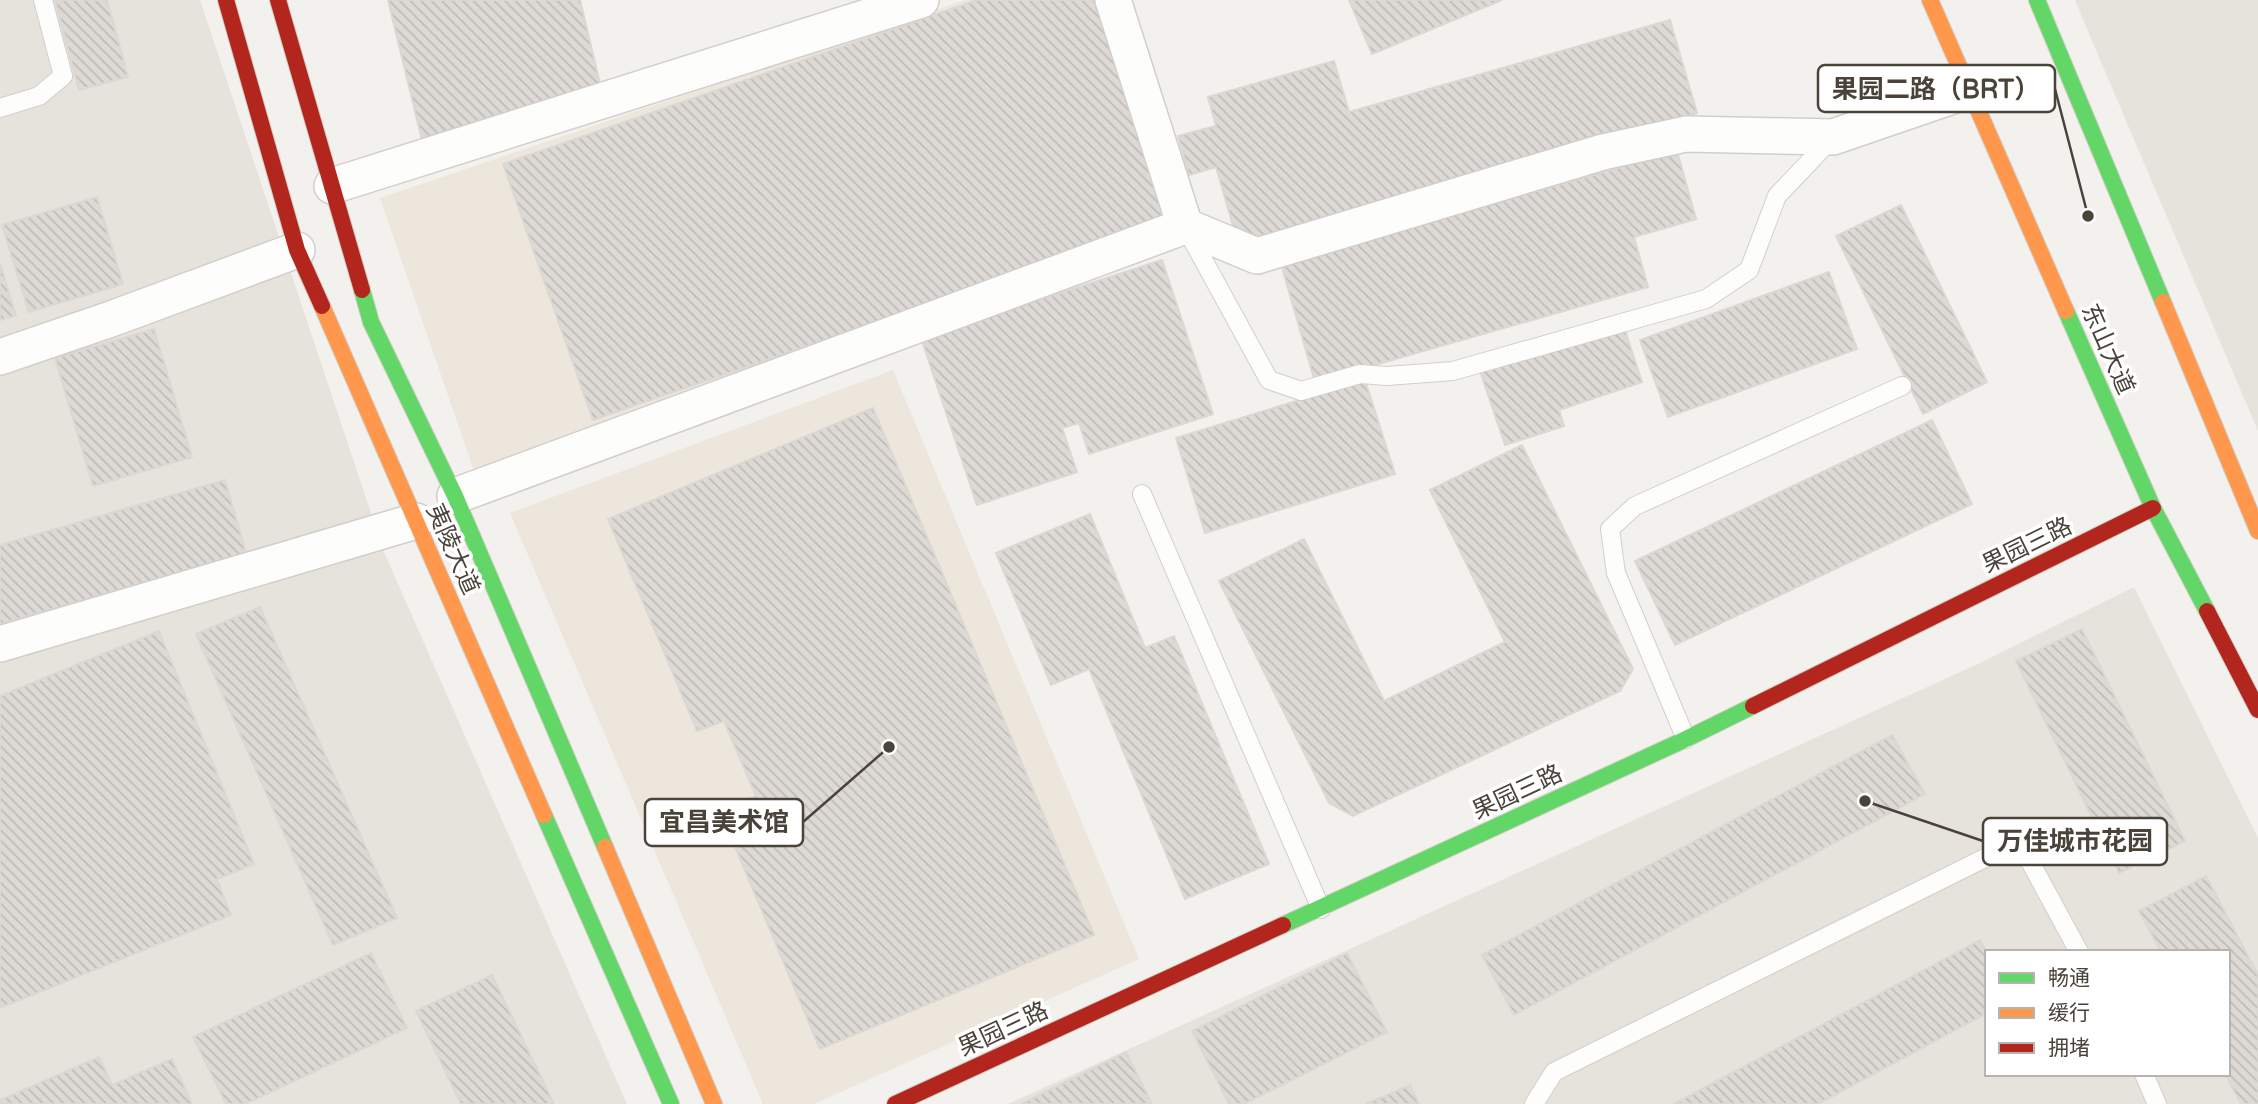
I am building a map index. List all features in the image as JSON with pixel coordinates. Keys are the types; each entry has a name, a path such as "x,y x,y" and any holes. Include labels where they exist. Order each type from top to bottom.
{"main road":[{"name":"夷陵大道","path":"226,0 297,250 671,1104"},
{"name":"夷陵大道","path":"278,0 371,322 456,496 714,1104"},
{"name":"东山大道","path":"1930,0 2153,508 2258,710"},
{"path":"2037,0 2255,519"},
{"name":"果园三路","path":"895,1104 1686,739 2153,508"}],"street":[{"path":"332,186 921,0"},
{"path":"1113,0 1185,226"},
{"path":"456,496 1185,226 1256,256 1603,152 1686,134 1833,137 1970,90"},
{"path":"0,357 297,250"},
{"path":"0,644 416,521"}],"lane":[{"path":"0,108 39,96 63,76 43,0"},
{"path":"1185,226 1269,380 1301,391 1360,374 1387,376 1454,371 1706,299 1749,270 1777,196 1833,137"},
{"path":"1686,739 1616,573 1610,530 1636,506 1902,386"},
{"path":"1142,494 1321,909"},
{"path":"1534,1104 1554,1072 2003,849 2026,854 2078,950"},
{"path":"2145,1076 2157,1104"}],"shaded area":[{"path":"0,0 200,0 384,552 627,1104 0,1104"},
{"path":"965,0 1100,0 1176,223 475,474 380,198"},
{"path":"2075,0 2258,0 2258,431 2090,36"},
{"path":"893,370 1139,959 814,1104 763,1104 510,513"},
{"path":"2134,587 2258,838 2258,1104 1008,1104 1980,663"}],"building":[{"path":"55,0 107,0 128,77 79,90"},
{"path":"388,0 580,0 603,96 422,140"},
{"path":"977,0 1094,0 1171,220 593,420 503,164"},
{"path":"1349,0 1502,0 1372,54"},
{"path":"1670,20 1697,113 1238,243 1216,167 1189,175 1178,136 1216,126 1208,97 1334,61 1349,112"},
{"path":"1677,151 1696,219 1634,237 1648,287 1315,382 1281,264"},
{"path":"97,197 123,284 29,312 2,225"},
{"path":"1901,205 1987,382 1923,414 1836,236"},
{"path":"1162,260 1213,414 1089,454 1079,423 1062,428 1077,472 977,505 921,338"},
{"path":"0,263 16,316 0,320"},
{"path":"1829,272 1857,349 1668,417 1640,340"},
{"path":"1623,324 1642,382 1559,410 1564,426 1505,445 1480,371"},
{"path":"154,329 192,457 93,486 55,358"},
{"path":"1365,380 1395,474 1205,533 1176,438"},
{"path":"873,408 1094,935 820,1049 720,811 756,796 724,721 697,731 608,519"},
{"path":"1932,420 1972,504 1675,645 1635,561"},
{"path":"1522,445 1633,669 1620,691 1353,816 1329,803 1219,581 1304,539 1384,701 1505,642 1430,490"},
{"path":"225,480 246,553 0,624 0,545"},
{"path":"1090,514 1145,648 1174,636 1269,864 1185,899 1089,669 1051,685 996,553"},
{"path":"260,607 397,918 333,945 196,634"},
{"path":"2082,629 2185,841 2119,873 2016,661"},
{"path":"159,631 254,864 217,879 231,915 0,1008 0,696"},
{"path":"1892,735 1925,794 1514,1015 1482,955"},
{"path":"2206,876 2258,975 2258,1104 2241,1104 2226,1076 2230,1076 2230,950 2160,950 2139,911"},
{"path":"1980,940 1986,950 1985,1014 1818,1104 1674,1104"},
{"path":"371,953 407,1028 245,1104 226,1104 193,1037"},
{"path":"1347,953 1387,1032 1244,1104 1229,1104 1192,1031"},
{"path":"492,975 554,1104 461,1104 416,1011"},
{"path":"1126,1052 1152,1104 1021,1104"},
{"path":"99,1057 112,1085 172,1059 192,1104 0,1104 0,1100"},
{"path":"1410,1085 1419,1104 1366,1104"}],"traffic: fast":[{"path":"2037,0 2163,302"},
{"path":"362,290 371,322 455,496 605,847"},
{"path":"2066,311 2153,508 2207,611"},
{"path":"1283,925 1753,706"},
{"path":"544,815 671,1104"}],"traffic: slow":[{"path":"1930,0 2066,311"},
{"path":"2163,302 2258,531"},
{"path":"322,306 544,815"},
{"path":"605,847 714,1104"}],"traffic: jam":[{"path":"226,0 297,250 322,306"},
{"path":"278,0 362,290"},
{"path":"1753,706 2153,508"},
{"path":"2207,611 2258,710"},
{"path":"895,1104 1283,925"}],"place":[{"name":"果园二路（BRT）","path":"2088,216"},
{"name":"宜昌美术馆","path":"889,747"},
{"name":"万佳城市花园","path":"1865,801"}]}
